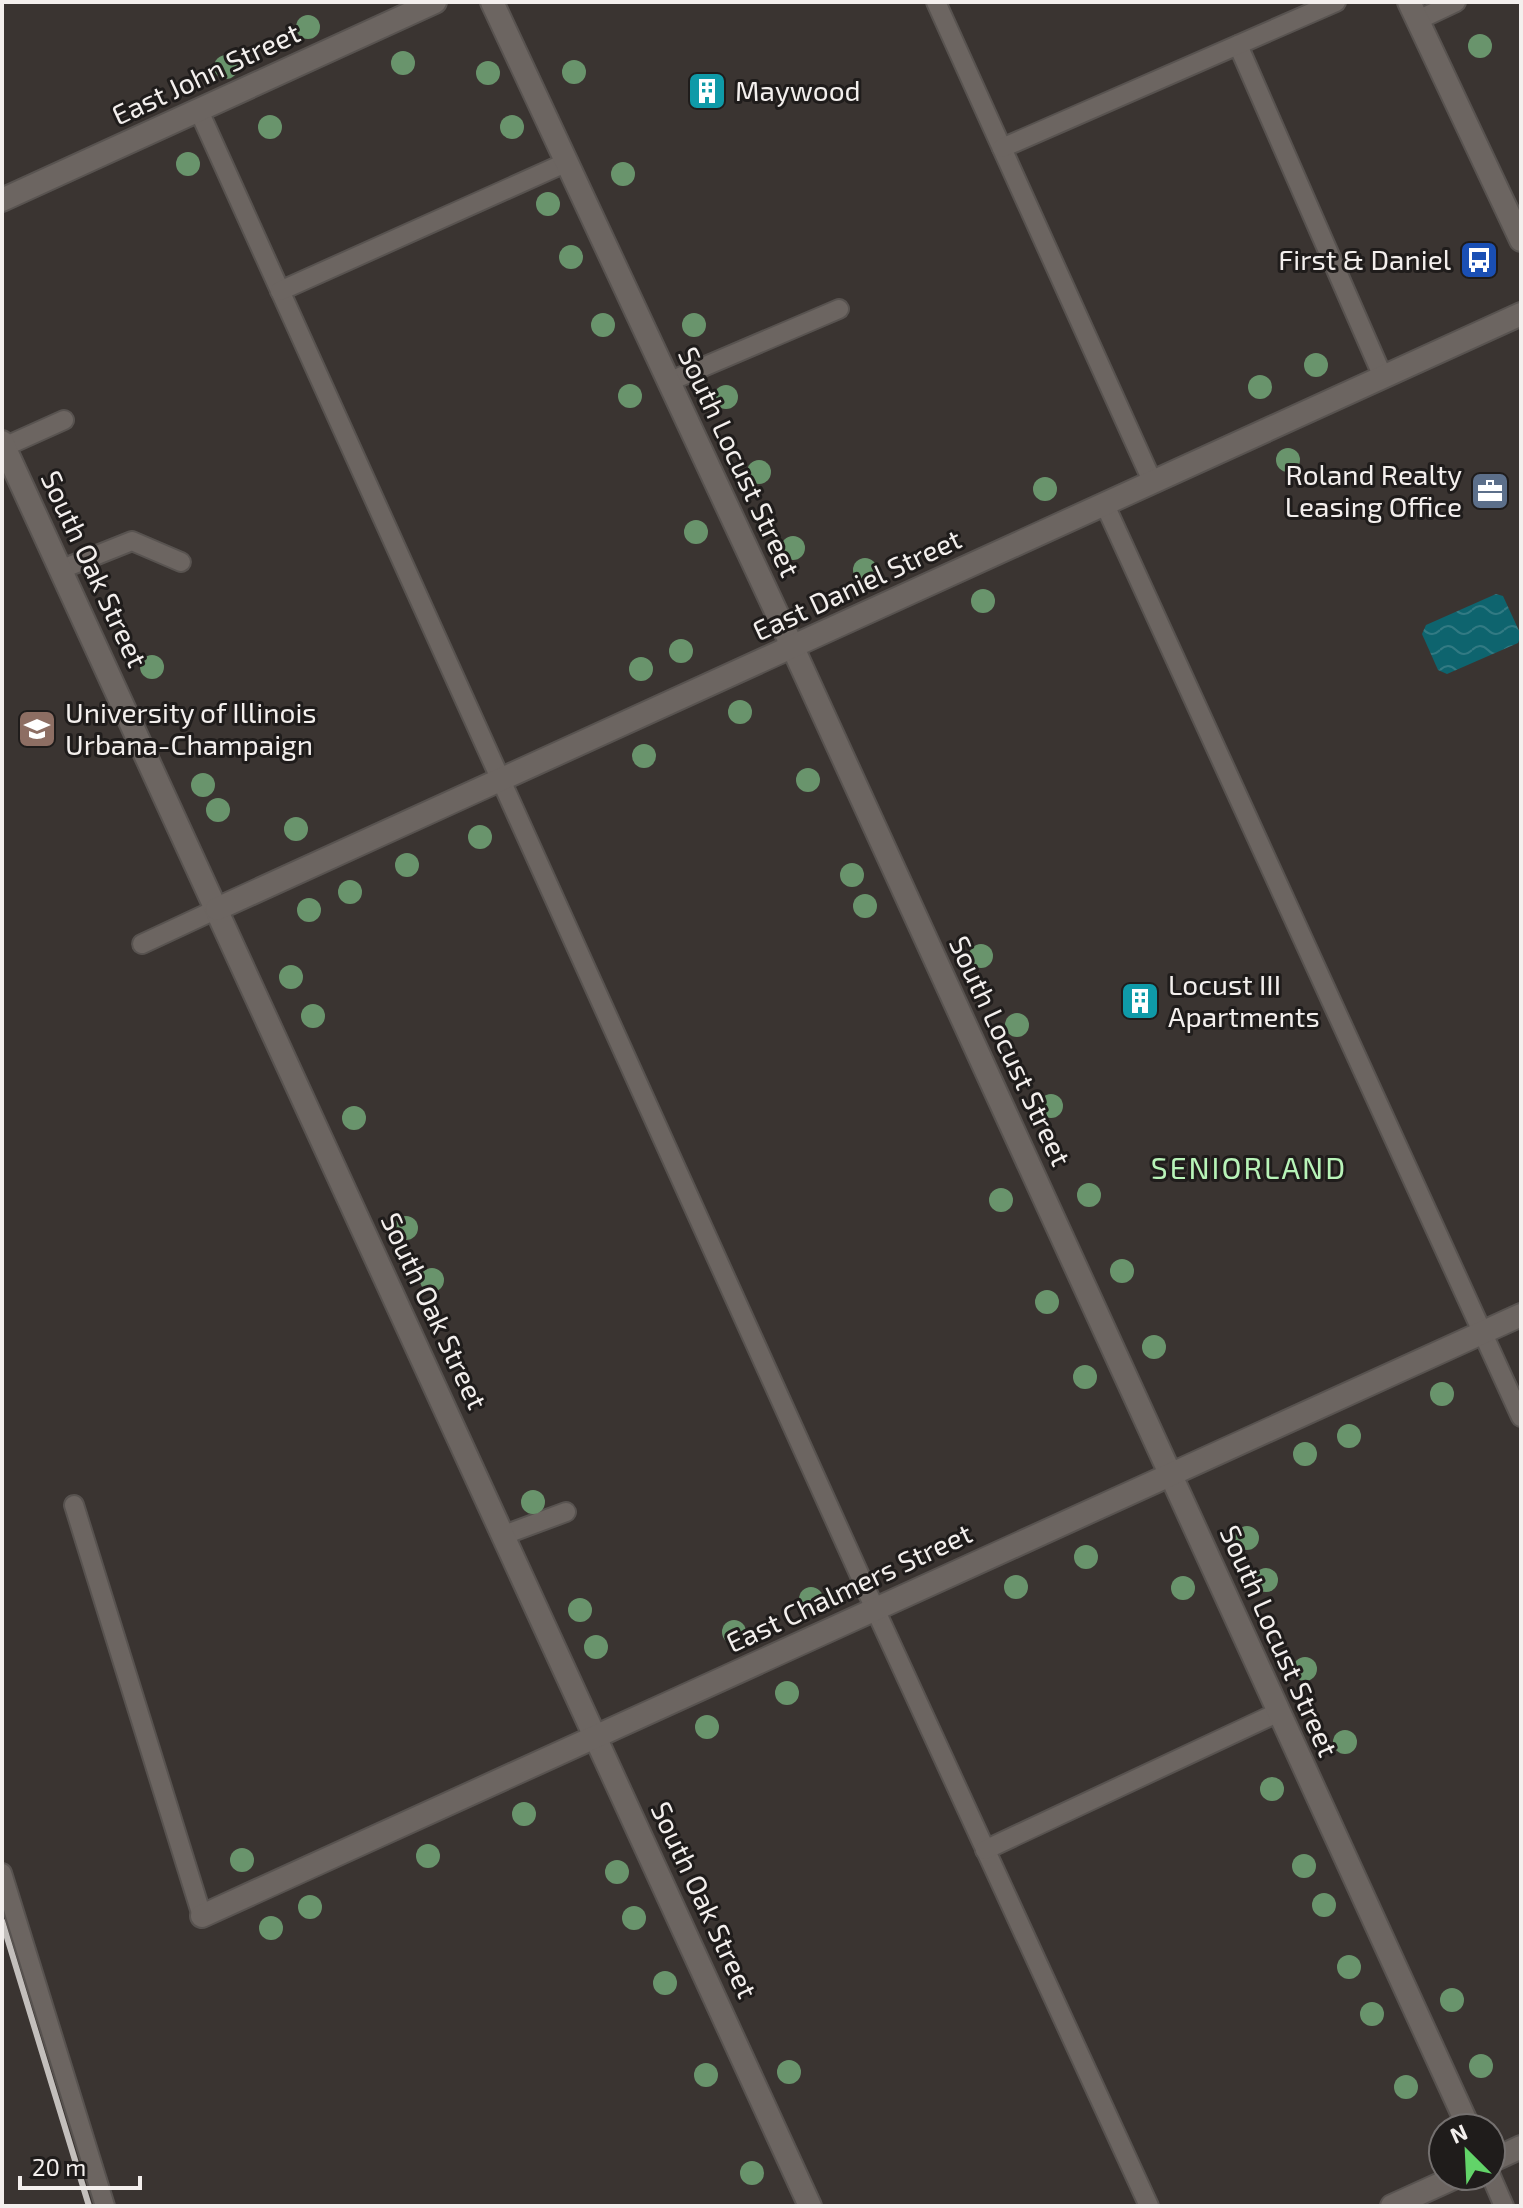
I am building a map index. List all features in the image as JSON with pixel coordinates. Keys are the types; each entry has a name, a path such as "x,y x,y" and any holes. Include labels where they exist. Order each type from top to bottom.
{"street":[{"name":"East John Street","path":"2,200 435,2"},
{"name":"South Locust Street","path":"492,2 793,648 1462,2112"},
{"path":"1413,11 1521,240"},
{"name":"East Daniel Street","path":"217,909 1521,314"},
{"name":"South Oak Street","path":"3,445 810,2206"},
{"name":"East Chalmers Street","path":"202,1916 1521,1315"},
{"path":"1392,2206 1427,2190"}],"lane":[{"path":"936,2 1153,483"},
{"path":"1002,148 1336,2"},
{"path":"1413,11 1456,2"},
{"path":"1238,45 1383,377"},
{"path":"199,111 875,1609 1149,2206"},
{"path":"280,291 565,163"},
{"path":"668,382 839,309"},
{"path":"3,445 64,420"},
{"path":"1105,505 1521,1417"},
{"path":"62,569 132,541 181,562"},
{"path":"142,944 217,909"},
{"path":"74,1505 202,1916"},
{"path":"504,1535 566,1512"},
{"path":"985,1850 1279,1712"},
{"path":"2,1873 105,2206"}],"water":[{"path":"1496,594 1503,596 1521,635 1518,643 1447,674 1438,670 1422,634 1426,625"}],"railway":[{"path":"2,1921 89,2206"}],"place":[{"name":"Maywood","path":"707,91"},
{"name":"First & Daniel","path":"1479,260"},
{"name":"Roland Realty Leasing Office","path":"1490,491"},
{"name":"University of Illinois Urbana-Champaign","path":"37,729"},
{"name":"Locust III Apartments","path":"1140,1001"}],"district":[{"name":"SENIORLAND","path":"1249,1169"}]}
